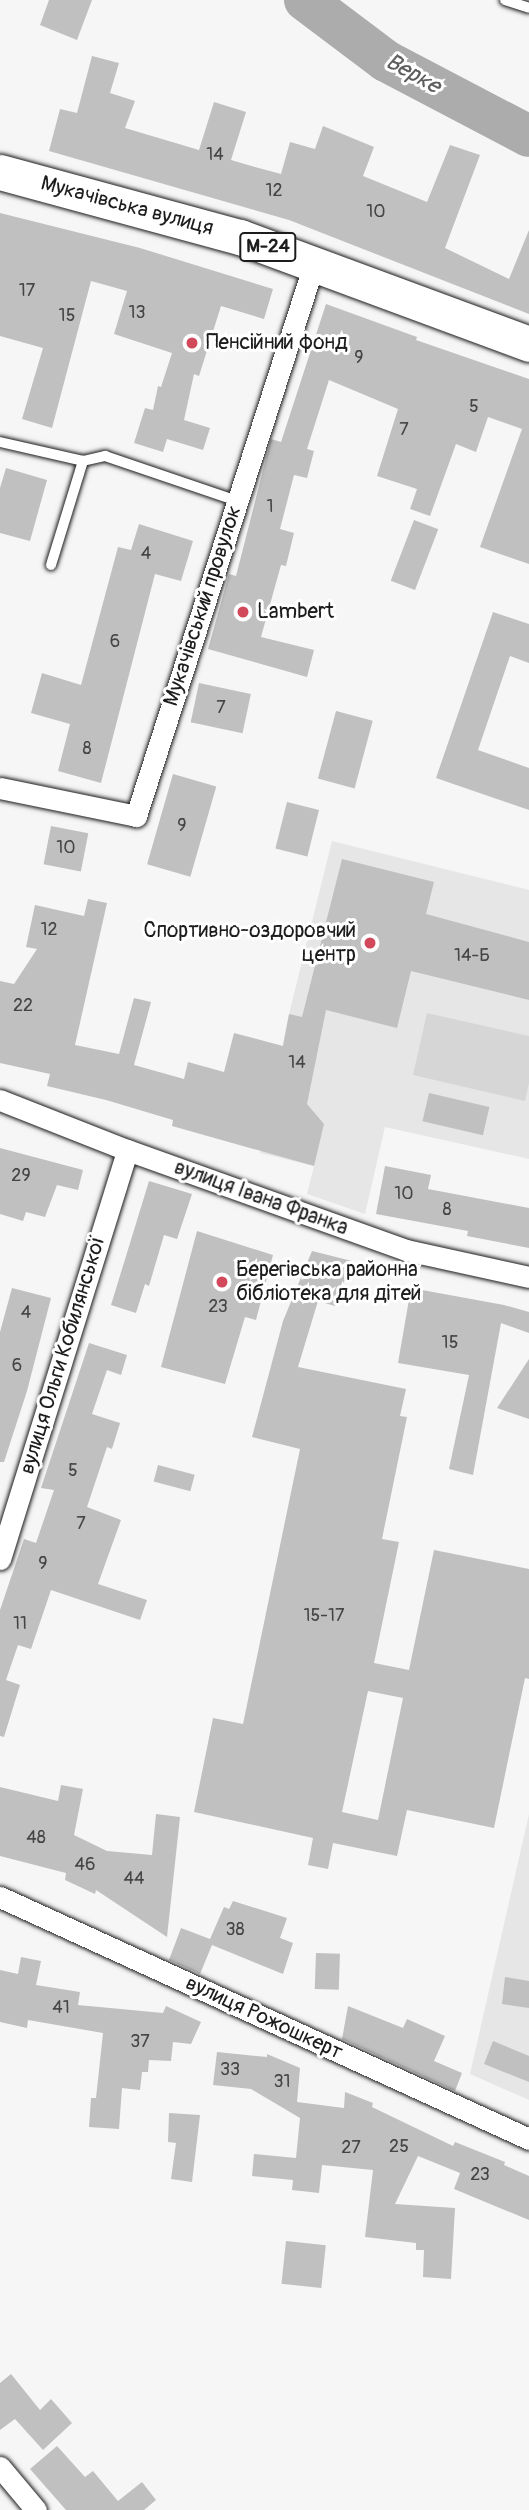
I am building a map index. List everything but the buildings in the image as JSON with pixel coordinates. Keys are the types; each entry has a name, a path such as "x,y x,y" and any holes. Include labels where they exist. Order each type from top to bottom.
{"highway":[{"name":"Мукачівська вулиця","path":"0,172 240,237 529,344"}],"street":[{"name":"Мукачівський провулок","path":"0,788 135,816 313,264"},
{"name":"вулиця Івана Франка","path":"0,1100 127,1150 406,1250 529,1277"},
{"name":"вулиця Ольги Кобилянської","path":"0,1559 127,1150"},
{"name":"вулиця Рожошкерт","path":"0,1897 529,2139"},
{"path":"0,2467 36,2510"}],"lane":[{"path":"505,0 529,8"},
{"path":"0,442 83,461 105,456 237,500"},
{"path":"51,565 83,461"}],"shaded area":[{"path":"332,841 529,890 529,1159 385,1127 365,1214 307,1194 314,1166 260,1153 289,1014"},
{"path":"427,1013 529,1036 529,1083 525,1101 413,1075"},
{"path":"529,1814 529,2100 470,2074"}],"waterway":[{"name":"Верке","path":"305,0 386,61 529,136"}],"place":[{"name":"Пенсійний фонд","path":"192,343"},
{"name":"Lambert","path":"243,612"},
{"name":"Спортивно-оздоровчий центр","path":"370,943"},
{"name":"Берегівська районна бібліотека для дітей","path":"222,1282"}]}
